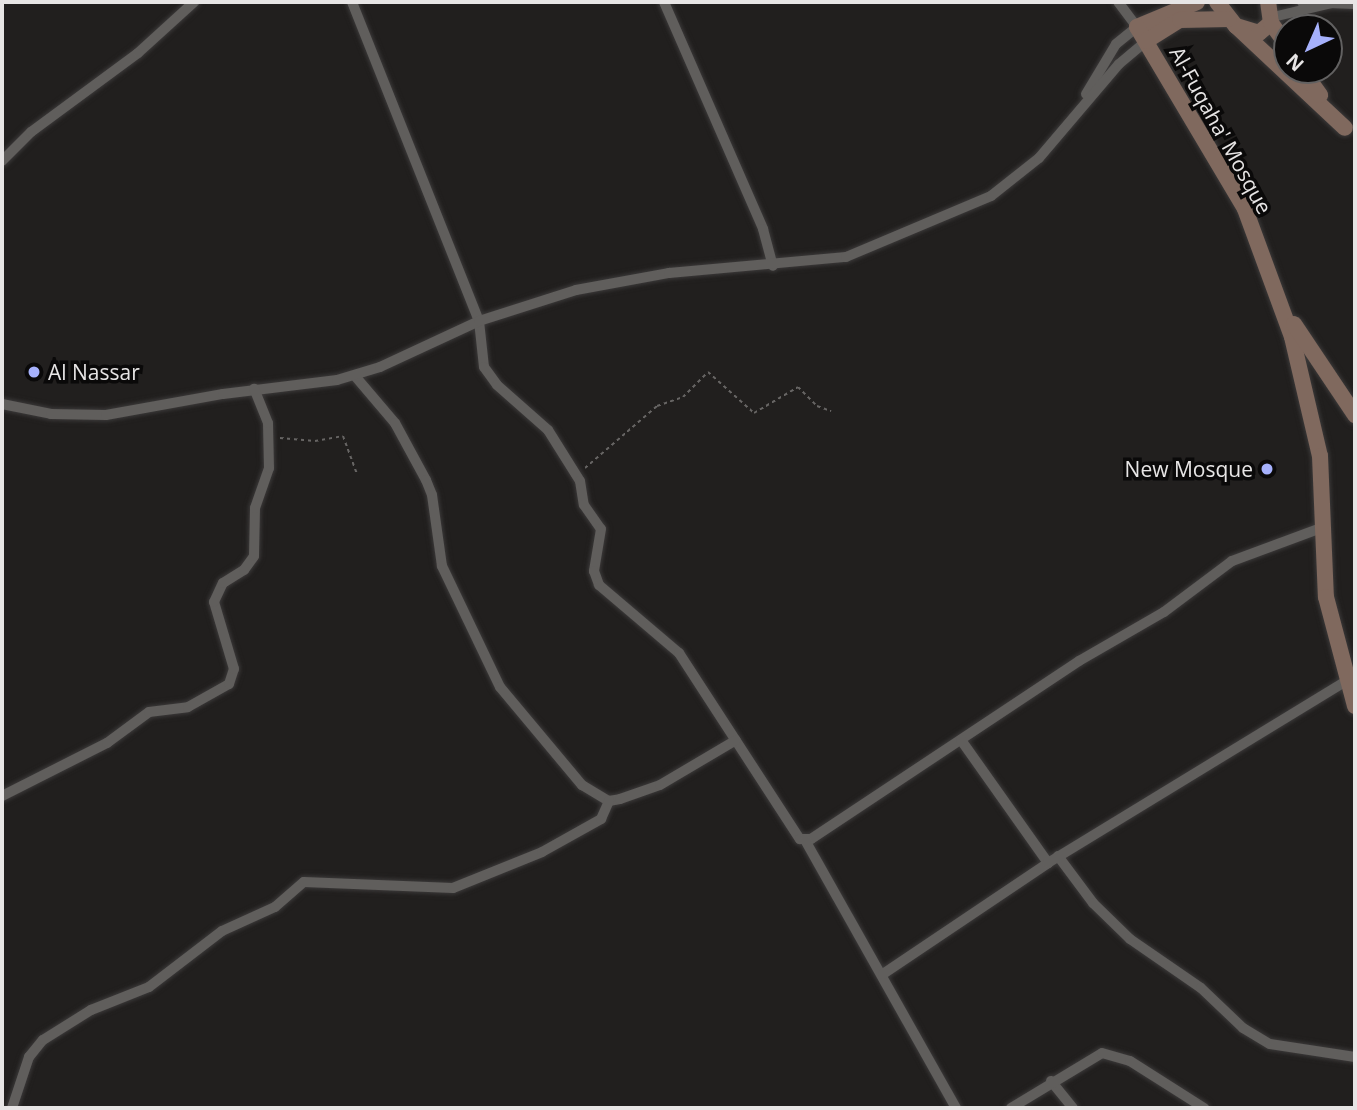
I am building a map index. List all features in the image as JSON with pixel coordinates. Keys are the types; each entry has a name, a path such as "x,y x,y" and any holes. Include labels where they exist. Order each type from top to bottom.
{"street":[{"path":"2,161 31,132 138,53 194,2"},
{"path":"352,2 479,321 484,366 490,377 548,429 577,475 584,505 603,537 594,571 598,585 679,653 736,740 793,835 805,840 883,974 956,1108"},
{"path":"664,2 766,238 773,266"},
{"path":"1118,2 1142,34"},
{"path":"2,404 51,414 106,415 254,389 355,376 479,321 552,296 622,280 846,257 991,196 1026,169 1119,64 1142,34 1183,5 1197,2"},
{"path":"1217,2 1233,23 1350,135"},
{"path":"1302,2 1355,4"},
{"path":"1070,120 1116,44 1180,20 1233,23 1259,33 1271,14 1332,3"},
{"name":"Al-Fuqaha' Mosque","path":"1142,34 1245,209 1292,337 1320,456 1326,597 1355,706"},
{"path":"1312,84 1350,135"},
{"path":"1275,291 1355,415"},
{"path":"355,376 395,423 426,480 432,495 442,566 500,687 582,785 609,801 660,785 736,740"},
{"path":"2,796 107,743 149,712 188,707 229,684 234,670 214,601 223,583 244,570 254,556 253,519 268,475 268,436 265,411 254,389"},
{"path":"805,840 1079,661 1164,612 1232,561 1321,528"},
{"path":"883,974 1058,856 1349,679"},
{"path":"961,740 1048,863"},
{"path":"12,1108 29,1057 43,1040 91,1010 149,988 222,931 275,907 304,882 453,888 542,852 601,819 609,801"},
{"path":"1058,856 1093,903 1130,939 1201,988 1243,1028 1270,1044 1355,1057"},
{"path":"1011,1108 1094,1055 1110,1053 1141,1067 1204,1108"},
{"path":"1051,1081 1073,1108"}],"path":[{"path":"577,475 657,406 683,397 708,372 754,413 799,387 817,406 831,411"},
{"path":"268,436 315,441 343,436 357,474"}],"place":[{"name":"Al Nassar","path":"34,372"},
{"name":"New Mosque","path":"1267,469"}]}
